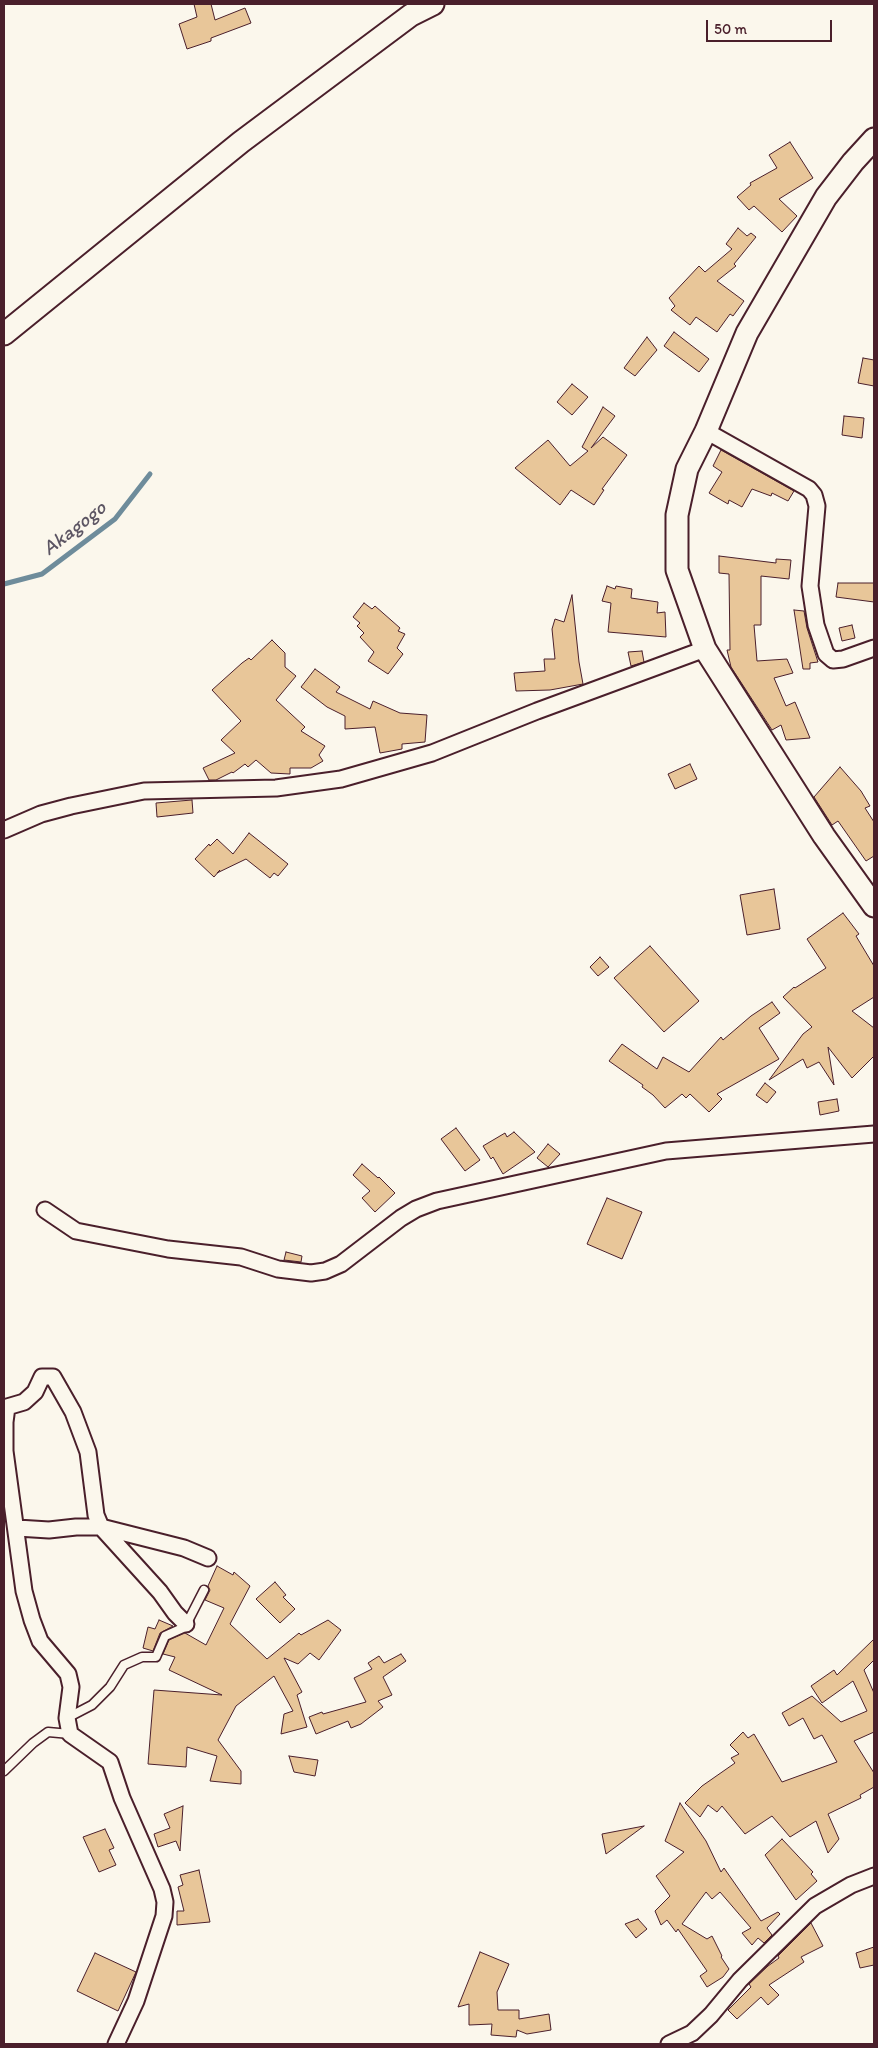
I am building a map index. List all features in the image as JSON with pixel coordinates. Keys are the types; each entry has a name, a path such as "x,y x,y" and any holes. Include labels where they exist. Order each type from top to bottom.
{"main road":[{"path":"4,334 242,142 411,15 433,4"},
{"path":"874,140 852,162 826,197 752,325 706,431 687,469 677,515 677,570 704,649 824,836 874,906"}],"street":[{"path":"706,431 809,489 814,495 818,506 810,586 816,625 826,654 833,660 843,659 874,648"},
{"path":"4,830 41,814 144,791 276,788 341,779 432,753 704,649"},
{"path":"45,1210 76,1231 168,1249 241,1257 278,1269 318,1272 341,1264 401,1218 416,1209 437,1201 666,1151 874,1134"},
{"path":"116,2044 136,2001 164,1916 165,1902 162,1889 122,1798 110,1762 70,1734 67,1718 71,1687 68,1674 40,1641 24,1591 6,1450 5,1422 7,1407 24,1402 35,1392 42,1377 52,1377 73,1412 88,1452 96,1515 101,1527 154,1585 175,1613 186,1624"},
{"path":"17,1528 49,1530 101,1527 184,1548 208,1558"},
{"path":"669,2044 692,2032 711,2015 740,1980 815,1906 851,1885 874,1876"}],"lane":[{"path":"67,1718 92,1705 110,1687 124,1664 142,1657 156,1657 165,1636 185,1627 204,1590"},
{"path":"4,1771 33,1743 48,1732 70,1734"}],"building":[{"path":"194,4 211,4 215,20 245,8 251,23 211,38 211,41 187,49 179,24 197,17"},
{"path":"790,142 813,178 779,199 797,216 782,232 754,206 749,210 737,197 751,185 750,183 777,168 769,155"},
{"path":"738,228 747,236 751,233 756,237 734,264 736,266 717,281 744,301 733,316 730,314 717,332 696,317 690,325 671,310 675,306 669,298 699,266 705,272 732,249 726,244"},
{"path":"674,332 709,359 699,372 664,346"},
{"path":"647,337 657,350 635,376 624,368"},
{"path":"863,358 874,360 874,386 858,383"},
{"path":"572,384 588,397 572,415 557,402"},
{"path":"603,407 615,416 591,448 603,437 627,455 602,489 604,490 594,505 571,490 560,505 515,468 548,440 570,466 588,451 582,447"},
{"path":"844,416 864,418 862,438 842,435"},
{"path":"721,450 794,491 788,501 772,493 771,496 752,489 742,507 729,500 728,504 709,493 722,472 713,466"},
{"path":"719,556 776,563 776,559 791,560 789,579 761,576 761,625 754,625 757,661 787,659 793,673 774,678 786,706 795,702 810,738 786,740 781,725 772,730 731,667 727,650 730,650 729,574 719,573"},
{"path":"838,583 874,583 874,602 836,597"},
{"path":"607,586 615,589 616,586 632,589 631,598 658,602 657,613 665,612 666,637 608,632 611,603 602,601"},
{"path":"572,595 583,684 550,690 516,691 514,673 545,671 544,659 555,659 552,629 555,619 564,622"},
{"path":"364,603 372,609 375,606 400,628 398,631 405,634 397,648 403,654 388,674 368,661 374,652 360,637 364,633 357,626 360,623 353,617"},
{"path":"794,610 804,611 807,628 818,662 810,663 810,669 803,669"},
{"path":"852,625 855,638 842,641 839,628"},
{"path":"272,640 285,653 285,667 296,676 276,700 305,727 301,731 325,746 319,755 323,761 311,768 290,768 290,774 271,773 256,760 248,767 245,764 233,773 216,780 209,780 203,768 235,753 221,740 241,721 212,690 242,663 249,658 251,660"},
{"path":"642,651 644,662 631,666 628,652"},
{"path":"315,669 340,687 336,692 370,709 373,701 400,713 427,715 425,742 402,744 402,749 380,753 375,727 345,729 345,716 327,707 301,687"},
{"path":"690,764 697,779 675,789 668,774"},
{"path":"840,767 861,791 870,806 865,808 874,822 874,856 866,861 838,821 832,825 814,797"},
{"path":"192,800 193,813 157,817 156,803"},
{"path":"249,833 288,864 278,876 274,873 270,878 246,859 218,873 214,877 195,859 209,844 210,846 217,839 233,854"},
{"path":"774,889 780,929 747,935 740,895"},
{"path":"843,913 859,934 856,936 874,966 874,997 852,1011 874,1028 874,1056 852,1078 828,1047 834,1085 819,1062 807,1068 803,1059 769,1080 803,1034 812,1027 783,997 794,987 826,968 807,939"},
{"path":"650,946 699,1001 664,1032 614,978"},
{"path":"600,957 609,967 598,976 590,967"},
{"path":"772,1002 780,1013 759,1028 779,1059 717,1094 722,1099 709,1112 690,1094 686,1098 682,1094 665,1108 653,1095 642,1087 643,1085 609,1061 622,1044 657,1069 663,1057 689,1072 721,1037 723,1040 751,1016"},
{"path":"765,1083 776,1092 767,1103 756,1095"},
{"path":"837,1099 839,1111 820,1115 818,1102"},
{"path":"456,1128 480,1160 465,1171 441,1139"},
{"path":"514,1132 535,1152 503,1174 493,1157 491,1159 483,1146 505,1133 507,1137"},
{"path":"548,1144 560,1154 548,1167 537,1158"},
{"path":"362,1164 395,1193 375,1212 362,1198 370,1191 353,1175"},
{"path":"607,1198 642,1212 622,1259 587,1244"},
{"path":"286,1252 302,1256 301,1262 284,1260"},
{"path":"217,1566 233,1575 234,1572 250,1586 230,1624 267,1659 299,1633 301,1635 328,1620 341,1630 319,1660 310,1653 298,1664 284,1658 302,1692 297,1695 307,1727 281,1734 284,1714 293,1711 274,1676 236,1706 218,1740 241,1771 241,1784 210,1781 217,1756 187,1747 186,1767 148,1764 154,1690 222,1695 169,1670 175,1657 163,1654 169,1640 185,1633 206,1645 224,1608 205,1600 210,1590 208,1586"},
{"path":"275,1582 286,1595 283,1597 295,1609 280,1623 256,1599"},
{"path":"159,1620 173,1626 160,1633 153,1651 143,1648 148,1627 155,1629"},
{"path":"874,1639 874,1660 864,1670 874,1693 874,1732 854,1741 874,1773 874,1787 860,1795 861,1798 828,1814 839,1839 828,1853 816,1821 790,1837 772,1816 745,1834 722,1806 717,1812 708,1805 700,1817 685,1803 702,1786 735,1763 731,1758 739,1754 730,1745 743,1732 748,1738 754,1734 782,1782 837,1762 822,1735 814,1739 803,1718 789,1726 782,1713 812,1696 841,1722 867,1711 853,1681 822,1703 811,1686 834,1670 837,1675"},
{"path":"401,1654 406,1661 383,1677 392,1695 378,1701 383,1707 361,1724 351,1728 348,1721 316,1734 309,1717 322,1712 323,1714 366,1702 354,1678 372,1669 368,1663 379,1656 384,1663"},
{"path":"289,1756 318,1760 315,1776 294,1772"},
{"path":"680,1803 706,1841 721,1872 724,1868 761,1921 778,1912 780,1914 767,1928 772,1935 764,1943 758,1938 752,1945 742,1933 751,1928 720,1892 712,1899 706,1892 682,1924 707,1939 712,1936 721,1957 729,1969 723,1977 707,1987 700,1976 707,1971 678,1929 676,1932 667,1920 661,1925 655,1911 670,1896 656,1876 684,1852 665,1841"},
{"path":"183,1806 180,1851 176,1841 158,1847 154,1834 170,1828 164,1814"},
{"path":"644,1826 606,1854 602,1834"},
{"path":"105,1829 114,1848 109,1850 116,1865 99,1872 83,1837"},
{"path":"782,1839 813,1872 811,1874 817,1881 796,1900 765,1855"},
{"path":"199,1870 210,1922 177,1925 177,1911 184,1911 178,1887 183,1885 180,1875"},
{"path":"638,1919 647,1929 636,1938 625,1924"},
{"path":"811,1923 823,1946 801,1957 804,1962 769,1985 779,1995 768,2005 761,1997 737,2019 728,2010 751,1987 749,1984 779,1958 778,1956"},
{"path":"874,1947 874,1965 860,1968 856,1953"},
{"path":"480,1952 509,1964 497,1992 498,2010 519,2010 519,2019 549,2014 551,2030 527,2034 517,2030 516,2037 491,2035 492,2024 469,2025 469,2004 458,2007"},
{"path":"95,1953 136,1972 118,2011 77,1991"}],"waterway":[{"name":"Akagogo","path":"4,584 42,574 115,519 150,474"}]}
